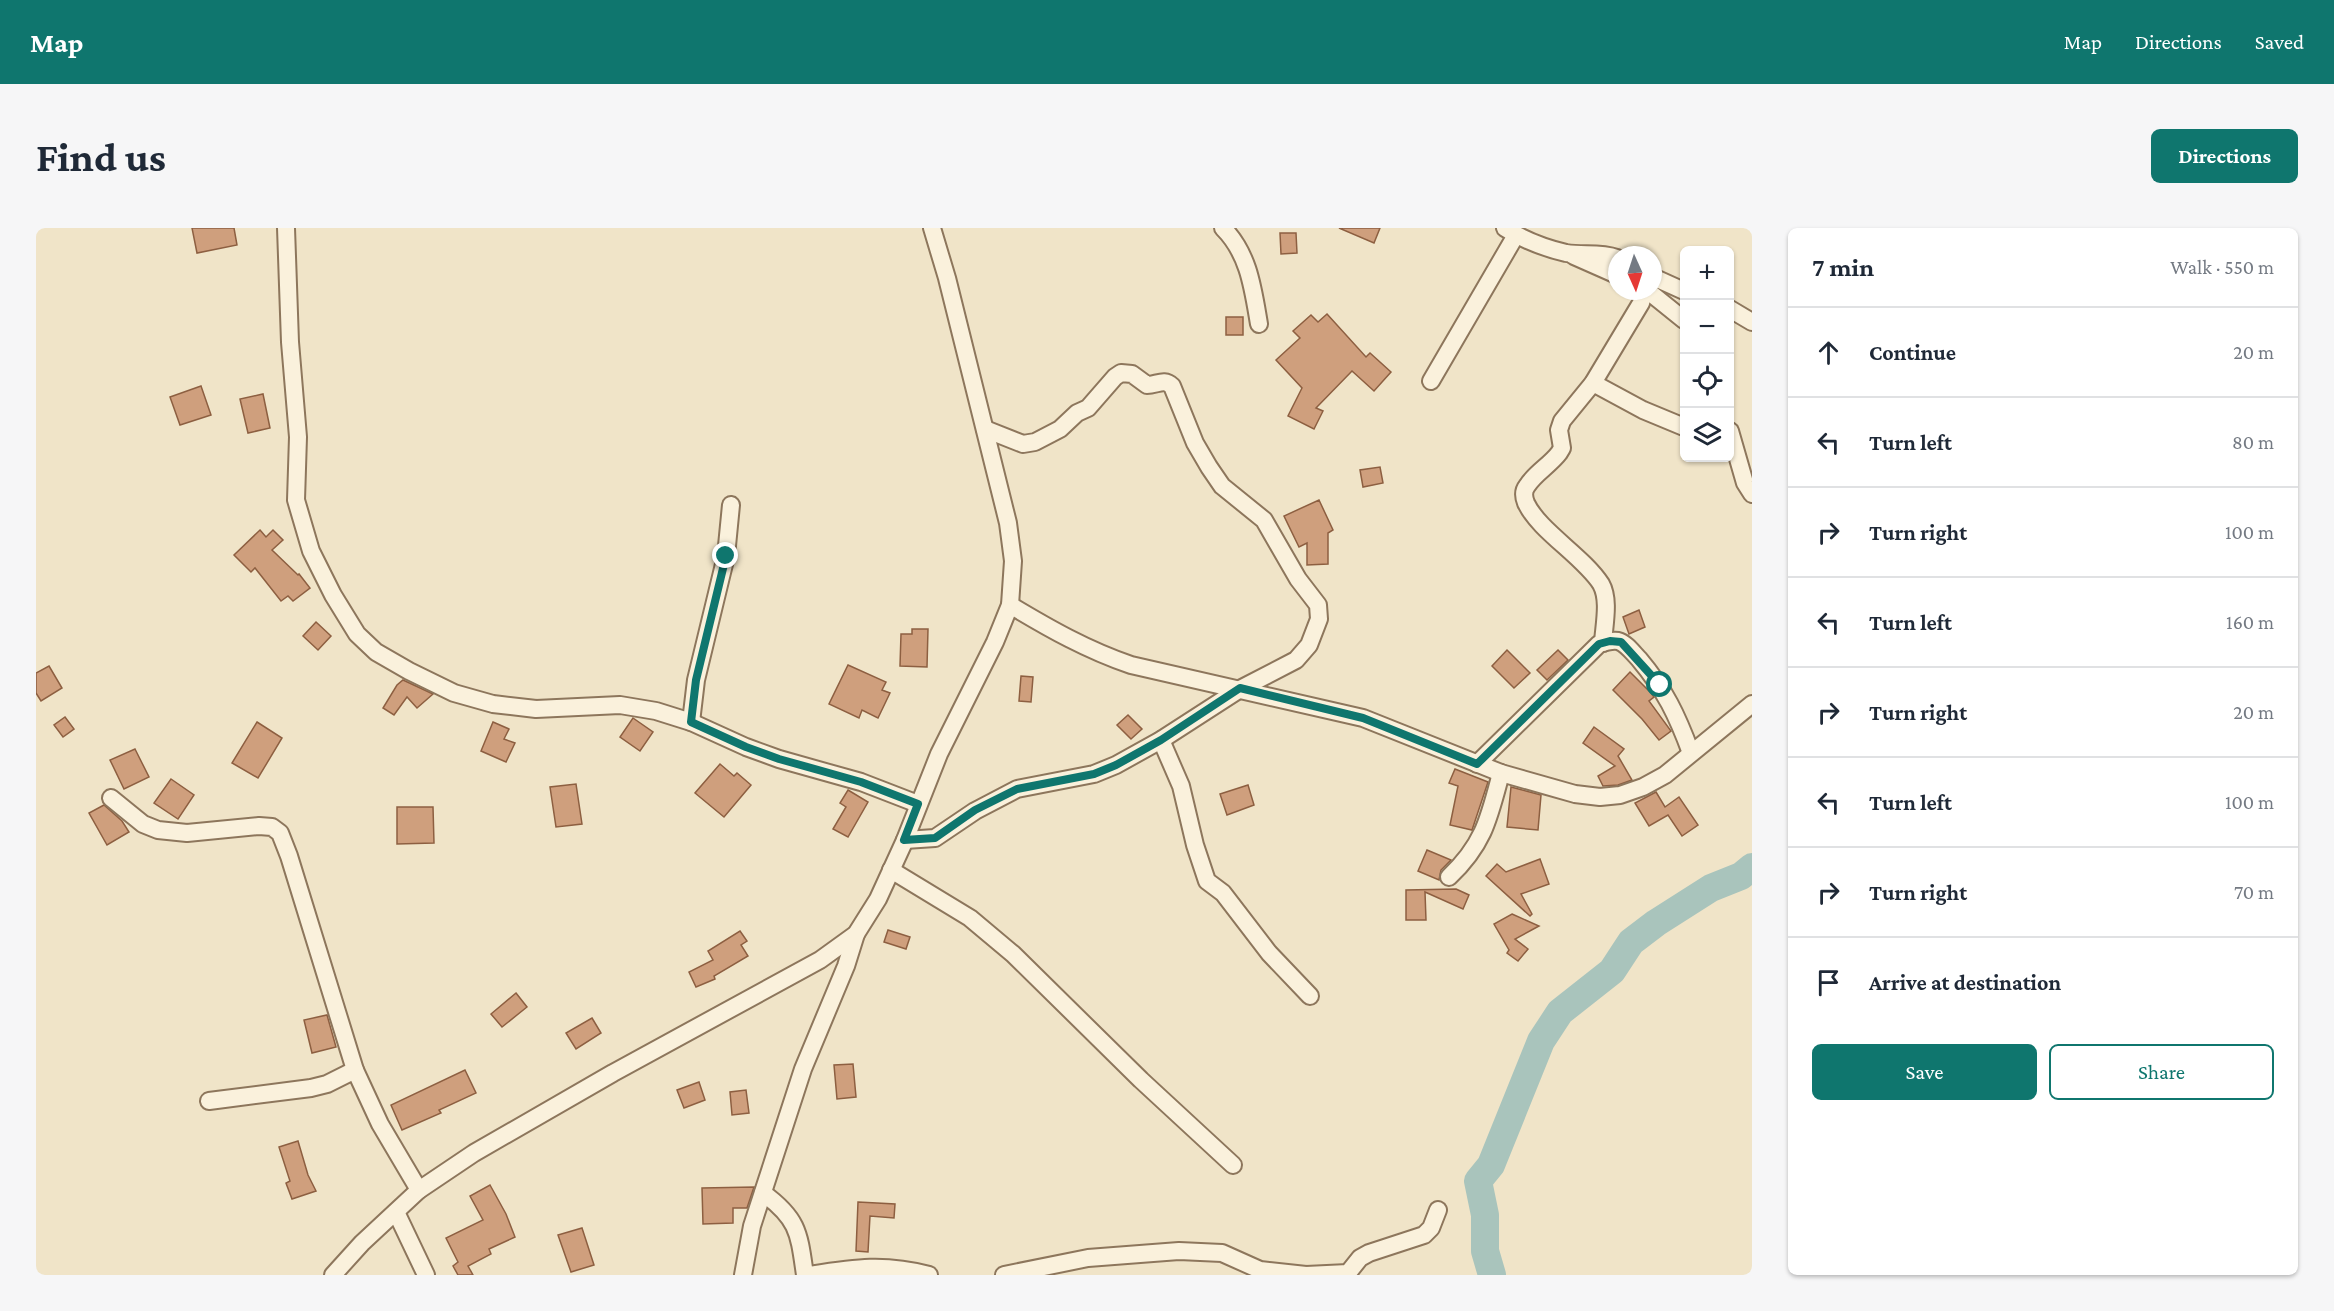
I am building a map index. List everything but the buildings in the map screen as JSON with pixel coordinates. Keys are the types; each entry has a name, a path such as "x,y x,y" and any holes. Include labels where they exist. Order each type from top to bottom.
{"street":[{"path":"286,228 290,342 298,437 296,500 311,551 333,595 357,634 376,652 454,693 493,704 536,709 620,705 656,711 691,722 768,755 861,782 918,804"},
{"path":"743,1275 752,1226 803,1069 846,966 856,934 878,899 939,754 995,642 1010,605 1013,561 1009,533 985,429 932,228"},
{"path":"1223,228 1235,242 1245,260 1259,324"},
{"path":"1431,381 1510,231 1608,270"},
{"path":"1567,253 1598,253 1608,256"},
{"path":"1662,281 1680,289"},
{"path":"1603,643 1605,597 1602,585 1532,513 1524,494 1527,486 1559,453 1562,448 1559,430 1562,421 1593,383 1642,300"},
{"path":"1658,300 1680,317"},
{"path":"1734,311 1752,322"},
{"path":"904,840 935,838 975,810 1017,789 1094,774 1116,765 1161,740 1240,688 1296,660 1309,645 1319,619 1318,605 1298,579 1264,520 1222,486 1209,467 1195,443 1173,386 1163,381 1147,385 1132,374 1121,373 1088,408 1077,413 1060,429 1035,442 1023,444 985,429"},
{"path":"1593,383 1643,410 1680,425"},
{"path":"1734,448 1745,483 1752,494"},
{"path":"691,722 696,680 726,556 731,505"},
{"path":"1010,605 1066,638 1131,665 1240,688 1363,718 1501,773 1575,794 1600,798 1620,795 1643,787 1665,775 1752,704"},
{"path":"1477,764 1599,644 1621,642 1660,685 1671,704 1691,753"},
{"path":"1161,740 1181,786 1195,845 1207,881 1223,893 1269,953 1310,996"},
{"path":"1449,877 1463,864 1481,839 1501,773"},
{"path":"111,798 143,824 158,830 187,833 259,826 272,827 280,832 355,1070 380,1124 418,1190"},
{"path":"891,870 970,918 1013,954 1141,1080 1233,1165"},
{"path":"333,1275 362,1243 418,1190 474,1153 548,1109 787,980 856,934"},
{"path":"209,1101 311,1088 327,1084 355,1070"},
{"path":"763,1193 784,1210 797,1229 807,1275 885,1266 928,1275"},
{"path":"1004,1275 1088,1258 1152,1252 1206,1251 1222,1253 1260,1270 1306,1275 1348,1273 1360,1258 1369,1253 1424,1235 1431,1228 1438,1210"},
{"path":"396,1212 426,1275"},
{"path":"1087,1275 1088,1258"}],"waterway":[{"path":"1492,1275 1485,1251 1485,1215 1478,1181 1491,1165 1541,1041 1560,1012 1612,971 1631,942 1711,888 1741,876 1752,867"}],"route":[{"path":"726,556 696,680 691,722 779,759 861,782 918,804 904,840 935,838 975,810 1017,789 1094,774 1116,765 1161,740 1240,688 1363,718 1477,764 1599,644 1610,641 1621,642 1628,647 1660,685"}]}
